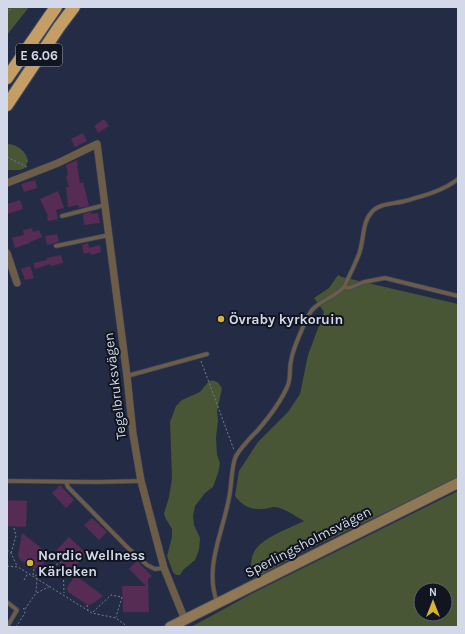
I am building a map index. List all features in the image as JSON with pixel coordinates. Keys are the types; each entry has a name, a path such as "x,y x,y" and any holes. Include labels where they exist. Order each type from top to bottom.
{"highway":[{"name":"E 6.06","path":"7,78 56,7"},
{"name":"E 6.06","path":"7,105 74,7"}],"street":[{"name":"Tegelbruksvägen","path":"34,172 97,144 110,234 133,434 141,481 164,568 185,620"},
{"path":"7,183 34,172"},
{"path":"7,253 17,283"},
{"name":"Sperlingsholmsvägen","path":"170,627 458,482"}],"lane":[{"path":"217,604 212,585 213,560 229,498 236,456 240,449 272,414 280,402 289,383 292,352 312,311 339,293 344,287 360,253 366,221 371,212 380,206 439,191 451,185 458,179"},
{"path":"62,216 106,205"},
{"path":"56,246 110,234"},
{"path":"344,287 349,288 364,282 385,278 458,296"},
{"path":"127,376 207,354"},
{"path":"7,481 141,481"},
{"path":"66,482 68,487 147,566 155,569 164,568"},
{"path":"7,602 17,610 7,627"}],"path":[{"path":"7,14 12,7"},
{"path":"7,157 31,168 34,172"},
{"path":"200,356 236,456"},
{"path":"14,528 16,536 12,552 17,567"},
{"path":"7,550 12,552"},
{"path":"36,577 61,562"},
{"path":"63,564 63,593"},
{"path":"7,566 17,567 28,572 92,613 116,618 128,627"},
{"path":"32,575 34,569"},
{"path":"24,580 28,572"},
{"path":"24,609 28,607 36,593 36,577"},
{"path":"36,593 51,586"},
{"path":"63,593 67,591"},
{"path":"92,613 111,595 122,597 116,618"},
{"path":"87,605 88,610"}],"green space":[{"path":"7,7 29,7 7,35"},
{"path":"7,144 14,145 23,151 28,161 25,168 20,170 7,170"},
{"path":"338,275 458,304 458,478 313,547 257,577 250,573 252,557 258,547 276,534 304,521 282,509 273,507 264,509 250,508 240,502 235,496 239,471 258,442 288,412 300,394 308,355 324,312 314,298 329,288"},
{"path":"209,381 217,382 222,388 217,411 218,420 216,438 217,455 220,463 213,487 205,493 195,506 193,516 194,525 200,538 199,550 195,560 183,570 180,575 176,575 173,572 167,556 172,537 172,529 164,514 172,479 170,422 176,406 182,400 200,392"},
{"path":"458,491 458,627 191,627 253,593"}],"building":[{"path":"104,119 109,126 98,133 94,126"},
{"path":"83,133 87,141 75,147 71,139"},
{"path":"77,160 80,183 83,182 89,206 79,208 78,205 68,207 66,187 69,187 66,176 68,175 66,165"},
{"path":"35,180 37,188 24,192 21,184"},
{"path":"58,191 64,208 56,210 58,219 48,221 48,216 40,199"},
{"path":"20,200 23,209 7,214 7,204"},
{"path":"91,212 91,214 98,213 100,223 84,225 83,214"},
{"path":"32,228 33,232 39,230 42,237 15,248 12,238 24,235 23,230"},
{"path":"57,234 59,242 47,245 45,236"},
{"path":"88,243 89,248 100,245 101,252 91,255 90,252 84,254 82,245"},
{"path":"61,255 63,263 51,266 50,264 35,269 33,263 47,260 46,258"},
{"path":"30,266 34,278 25,280 21,269"},
{"path":"60,485 74,500 66,508 52,493"},
{"path":"7,500 27,501 26,527 7,526"},
{"path":"92,518 107,532 99,540 84,525"},
{"path":"22,533 53,557 35,569 20,560 18,555"},
{"path":"69,537 87,554 71,571 53,554"},
{"path":"137,561 152,576 148,579 149,612 123,612 122,586 146,586 129,569"},
{"path":"75,575 103,596 92,604 88,605 68,592 67,588"}],"place":[{"name":"Övraby kyrkoruin","path":"221,319"},
{"name":"Nordic Wellness Kärleken","path":"30,563"}]}
